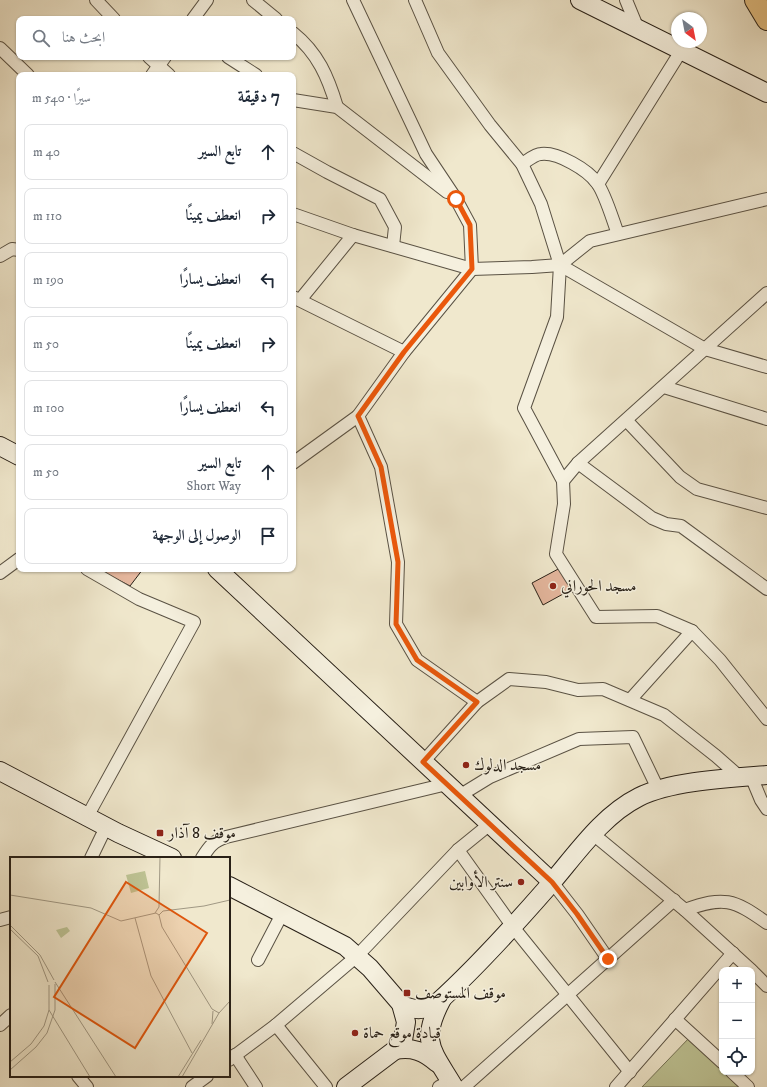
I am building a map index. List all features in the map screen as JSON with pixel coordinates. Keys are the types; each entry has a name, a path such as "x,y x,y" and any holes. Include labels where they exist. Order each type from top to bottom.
{"main road":[{"path":"580,0 767,93"},
{"path":"755,0 767,20"},
{"path":"0,446 16,454"},
{"path":"220,572 552,882"},
{"path":"0,771 106,827 170,857"},
{"path":"401,1004 415,1010 422,1010 436,1004 442,999 513,927 593,834 622,807 658,790 680,785 753,776"},
{"path":"230,887 331,939 358,956 401,1004 404,1012 406,1031 403,1040 395,1050 346,1087"},
{"path":"442,999 434,1015 431,1027 432,1052 437,1063 452,1086"},
{"path":"395,1050 404,1048 418,1050 437,1063"}],"street":[{"path":"96,0 111,16"},
{"path":"253,0 272,16"},
{"path":"296,461 358,416 404,352 472,269 470,225 456,199 426,154 353,0"},
{"path":"415,0 438,53 490,125 522,164 541,204 560,265 557,317 524,408 563,480 564,504 556,554 596,617 657,616 692,631 720,660 767,720"},
{"path":"626,0 638,29"},
{"path":"194,16 200,2"},
{"path":"296,36 306,44 327,76 338,106"},
{"path":"0,48 25,72"},
{"path":"598,184 681,51"},
{"path":"233,60 251,72"},
{"path":"296,100 338,106 456,199"},
{"path":"522,164 540,154 555,155 574,164 589,174 598,184 618,234"},
{"path":"296,155 326,172 380,199 395,227 393,246"},
{"path":"560,265 590,241 767,199"},
{"path":"296,215 353,235 472,269 560,265 705,349 767,367"},
{"path":"353,235 297,298 404,352"},
{"path":"0,256 12,249 16,250"},
{"path":"563,480 578,463 627,421 767,293"},
{"path":"664,387 767,419"},
{"path":"358,416 381,467 398,562 396,624 417,660 477,702"},
{"path":"627,421 680,477 697,490 767,508"},
{"path":"578,463 652,518 666,524 681,526 767,589"},
{"path":"0,574 16,561"},
{"path":"87,817 194,622 139,599 92,572"},
{"path":"630,700 692,631"},
{"path":"423,762 477,702 509,679 546,682 578,690 603,689 664,715 716,756 753,776 761,800 767,809"},
{"path":"203,857 210,846 217,840 226,837 453,790 490,777 579,739 633,737 658,790"},
{"path":"256,1087 232,1057 276,1025 358,956 458,850 490,824"},
{"path":"91,857 106,827"},
{"path":"593,834 674,900 747,967"},
{"path":"458,850 513,927 630,1072"},
{"path":"552,882 577,914 608,959"},
{"path":"452,1086 568,995 674,900"},
{"path":"685,910 706,903 723,901 746,910 767,923"},
{"path":"258,960 282,914"},
{"path":"0,920 10,917"},
{"path":"616,1087 733,953"},
{"path":"755,975 767,986"},
{"path":"0,1025 10,1016"},
{"path":"675,1019 719,1059"},
{"path":"276,1025 326,1087"},
{"path":"735,1075 748,1087"},
{"path":"79,1077 87,1087"},
{"path":"192,1087 206,1077"}],"green space":[{"path":"690,1037 719,1064 719,1075 731,1075 744,1087 642,1087"}],"building":[{"name":"مسجد الحوراني","path":"562,567 574,588 543,605 532,583"},
{"path":"105,572 141,572 130,586"}],"place":[{"name":"مسجد الحوراني","path":"553,586"},
{"name":"مسجد الدلوك","path":"466,765"},
{"name":"موقف 8 آذار","path":"160,833"},
{"name":"سنتر الأوابين","path":"521,882"},
{"name":"موقف المستوصف","path":"407,993"},
{"name":"قيادة موقع حماة","path":"355,1033"}],"route":[{"path":"456,199 470,225 472,269 404,352 358,416 381,467 398,562 396,624 417,660 477,702 423,762 552,882 577,914 608,959"}]}
